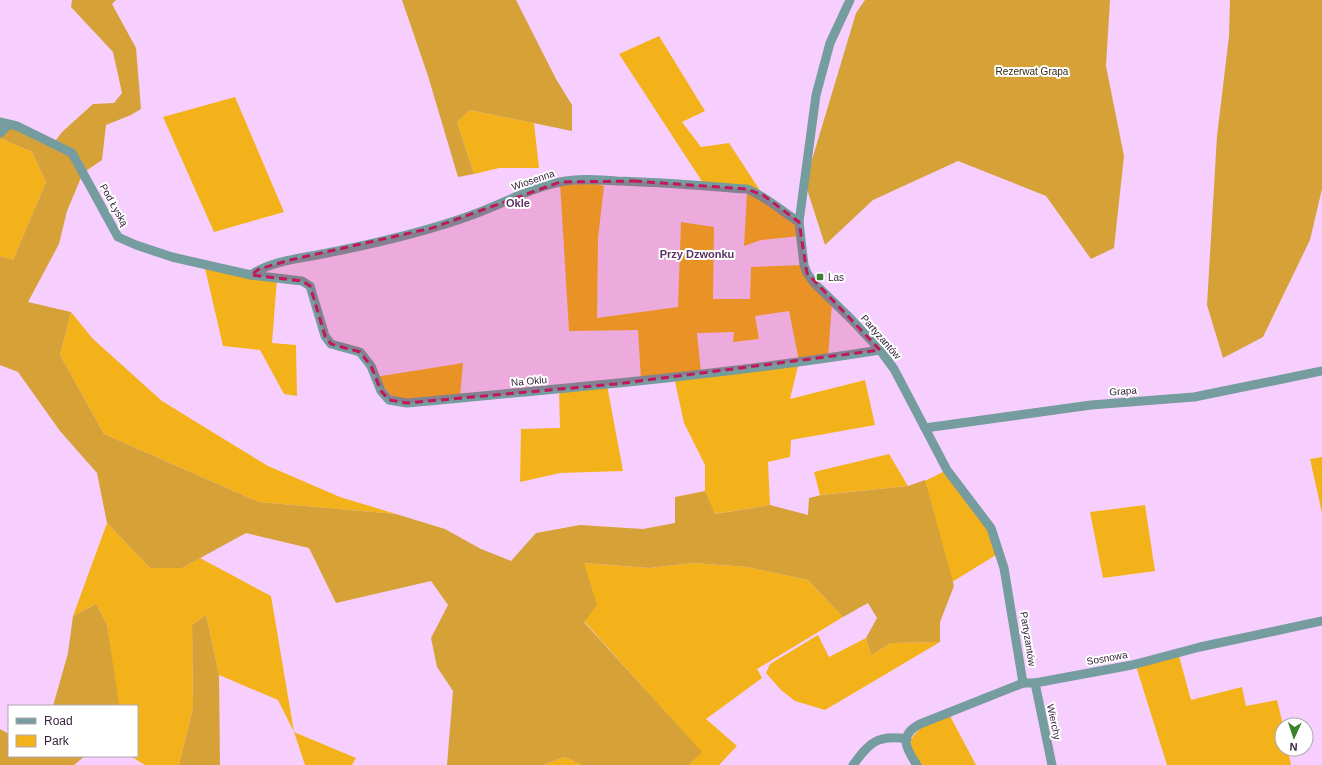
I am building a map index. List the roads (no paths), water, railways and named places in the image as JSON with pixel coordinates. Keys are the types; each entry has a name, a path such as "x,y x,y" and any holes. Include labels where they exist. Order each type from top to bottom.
{"street":[{"name":"Partyzantów","path":"850,0 830,43 816,95 799,222 807,273 832,302 851,319 880,350 894,369 947,470 990,525 995,536 1004,568 1023,683"},
{"path":"0,133 4,124"},
{"name":"Pod Łyską","path":"4,124 17,126 72,153 118,237 172,257 251,275"},
{"name":"Wiosenna","path":"251,275 259,269 290,260 372,243 432,228 472,215 528,192 560,182 585,180 634,181 747,189 763,195 782,212 799,222"},
{"name":"Na Oklu","path":"251,275 302,281 310,286 325,336 331,344 360,352 366,357 381,391 389,400 407,404 611,384 776,365 880,350"},
{"name":"Grapa","path":"925,428 1091,405 1194,397 1322,371"},
{"name":"Sosnowa","path":"907,739 911,730 920,724 1023,683 1035,683 1132,665 1200,647 1322,621"},
{"name":"Wierchy","path":"1035,683 1052,765"},
{"path":"853,765 866,747 874,741 895,738 907,739 907,750 918,765"}],"place":[{"name":"Las","path":"820,277"}],"district":[{"name":"Okle","path":"518,203"},
{"name":"Przy Dzwonku","path":"697,254"}],"park label":[{"name":"Rezerwat Grapa","path":"1032,71"}]}
